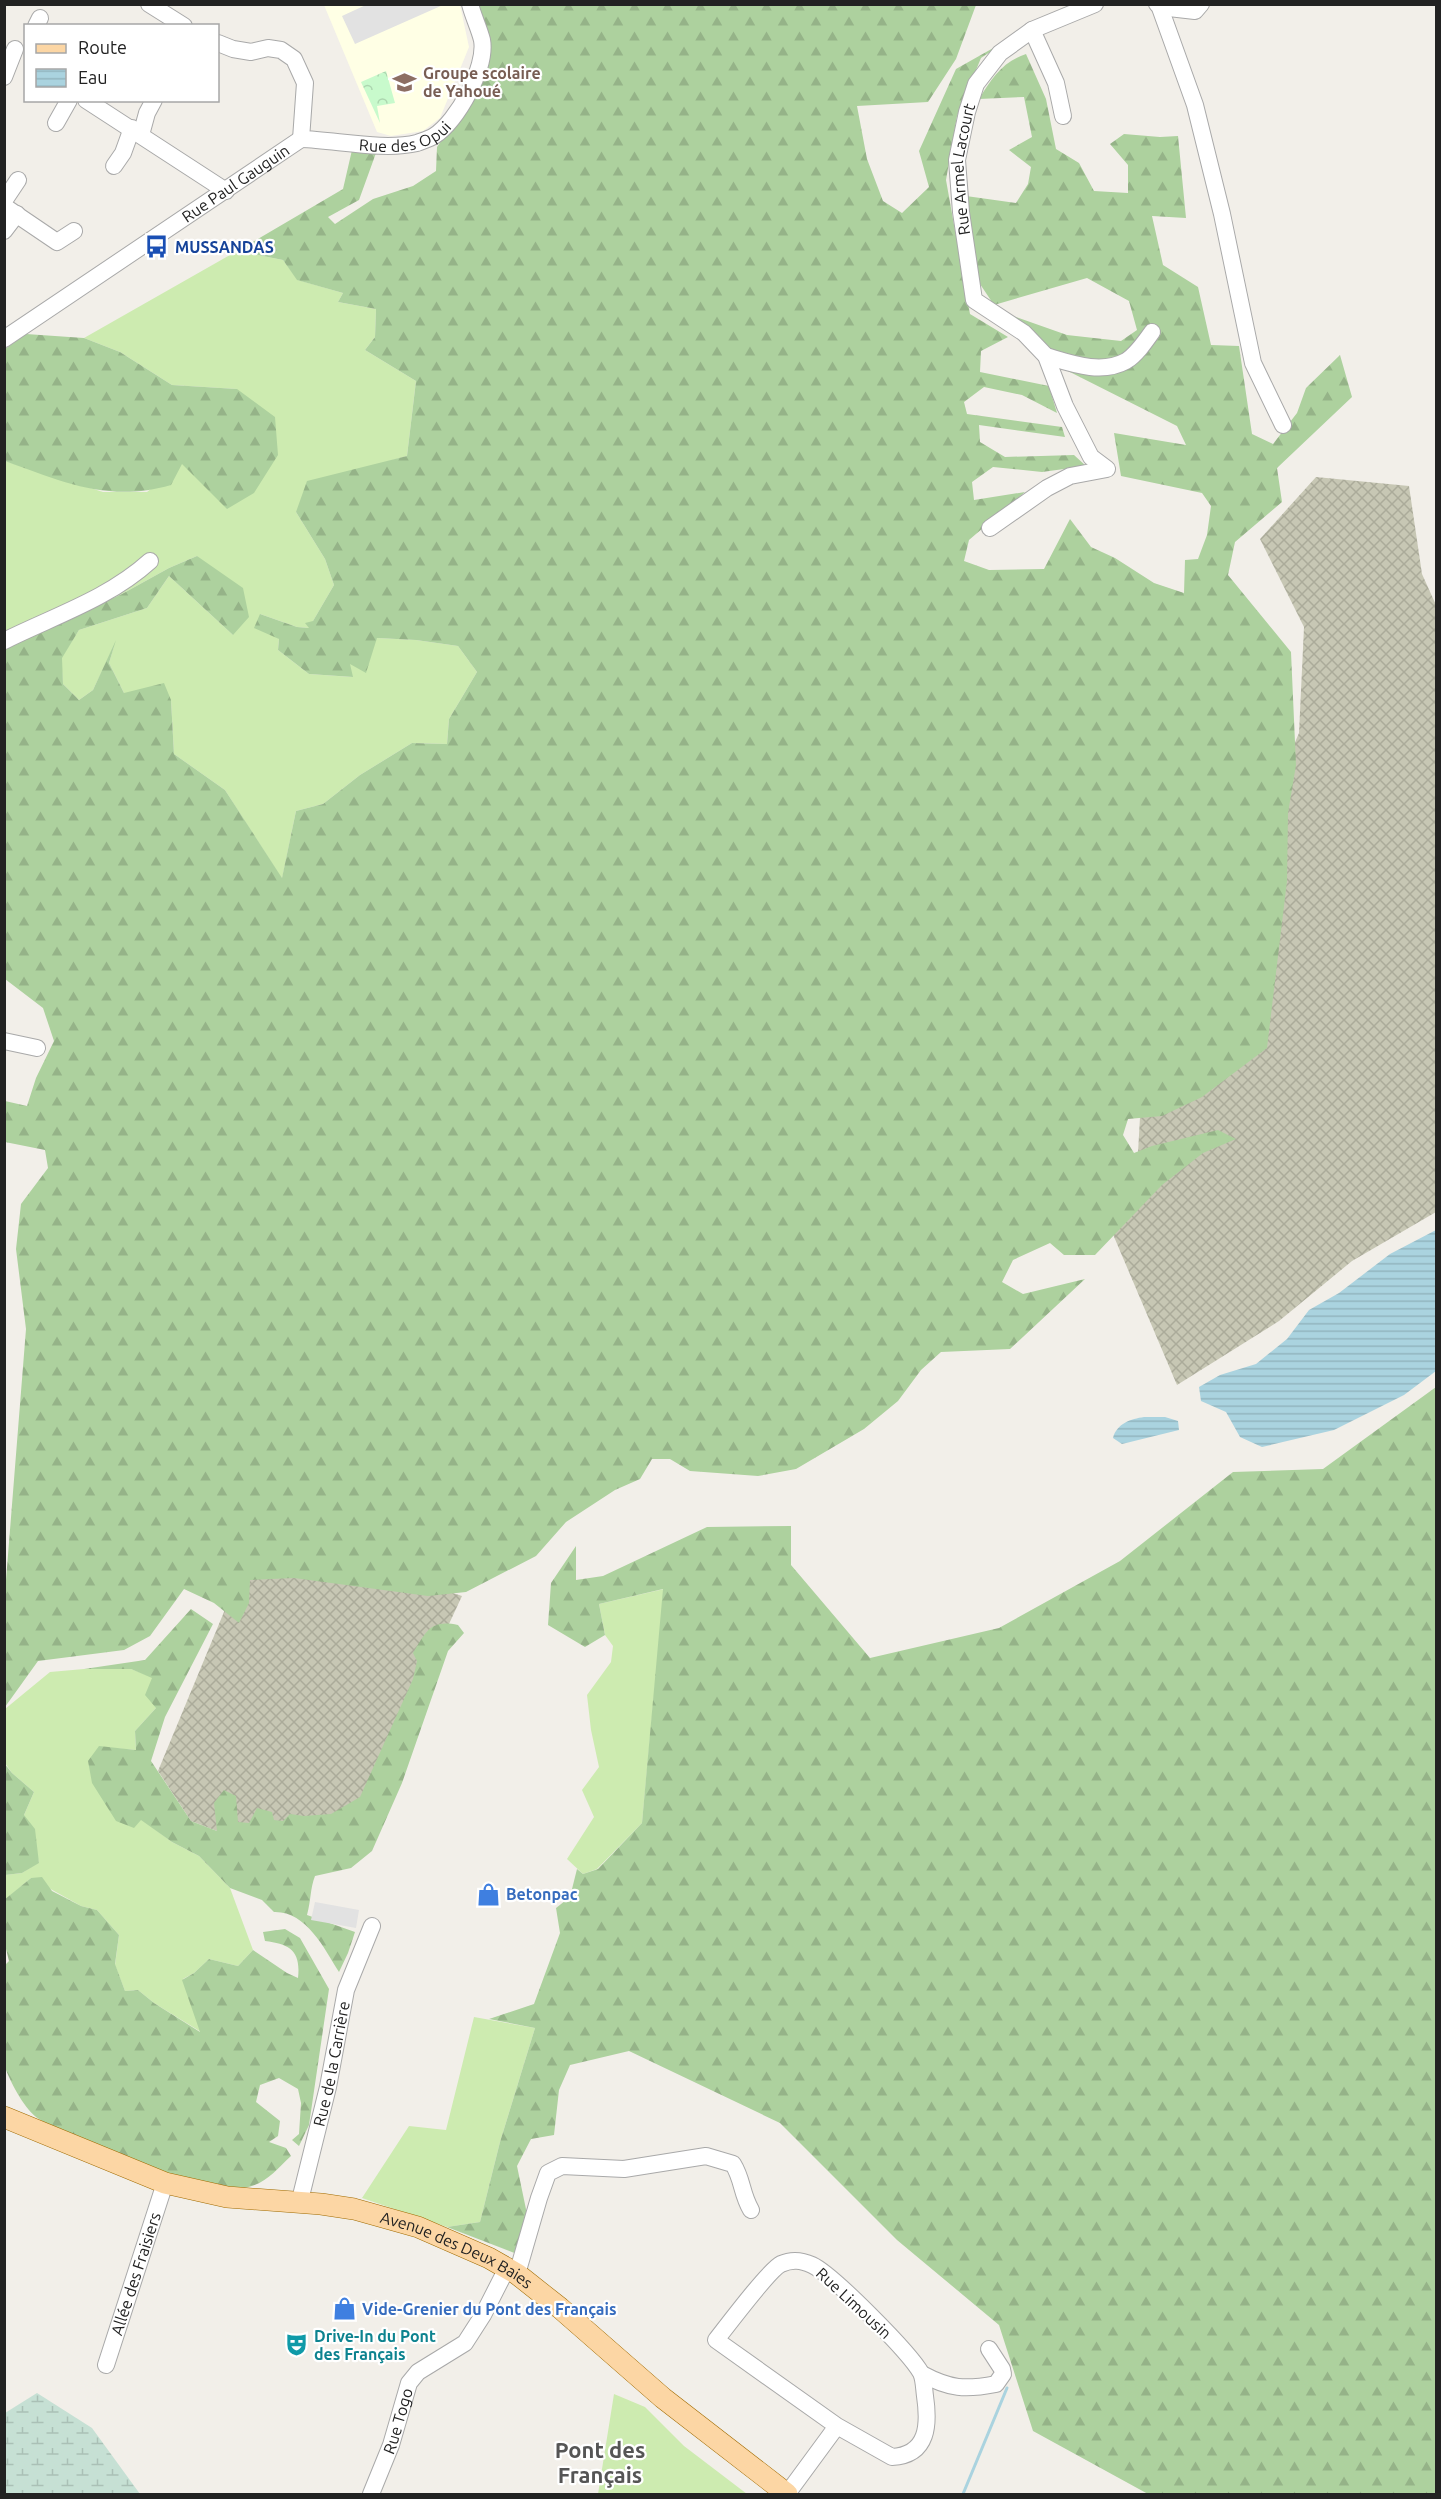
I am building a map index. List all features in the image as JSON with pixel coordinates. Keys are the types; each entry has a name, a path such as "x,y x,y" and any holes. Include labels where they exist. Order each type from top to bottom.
{"main road":[{"name":"Avenue des Deux Baies","path":"4,2117 165,2183 227,2197 321,2204 385,2217 451,2240 509,2273 622,2361 663,2398 787,2494"},
{"name":"Avenue des Deux Baies","path":"4,2128 53,2136"}],"street":[{"path":"149,4 181,24"},
{"name":"Rue des Opui","path":"302,139 391,145 416,143 435,136 464,102 475,77 481,55 482,41 470,4"},
{"name":"Rue Armel Lacourt","path":"990,528 1047,488 1070,476 1107,469 1091,457 1065,406 1046,356 1024,333 974,300 961,212 957,160 967,112 976,84 1000,53 1032,30 1095,4"},
{"path":"1201,4 1195,10 1158,5 1195,105 1222,214 1253,363 1283,425"},
{"path":"1032,30 1056,83 1063,116"},
{"name":"Rue Paul Gauguin","path":"4,339 302,139 305,83 294,59 281,50 268,48 251,52 233,50 219,43"},
{"path":"4,77 15,48"},
{"path":"56,123 68,102"},
{"path":"89,102 226,191"},
{"path":"114,166 153,102"},
{"path":"4,201 18,180"},
{"path":"4,231 10,210 57,242 74,231"},
{"path":"1046,356 1078,366 1101,368 1126,361 1152,332"},
{"path":"4,641 111,590 136,574 150,561"},
{"path":"4,1041 37,1048"},
{"name":"Rue de la Carrière","path":"299,2204 328,2087 346,1990 372,1926"},
{"name":"Rue Togo","path":"371,2494 391,2445 409,2383 418,2372 465,2343 509,2273 548,2173 562,2166 624,2169 706,2156 733,2164 741,2176 742,2195 751,2210"},
{"name":"Allée des Fraisiers","path":"106,2365 165,2183"},
{"name":"Rue Limousin","path":"796,2259 813,2265 840,2287 892,2338 922,2374 928,2414 927,2429 921,2442 912,2451 902,2457 892,2457 837,2426 716,2340 779,2264 796,2259"},
{"path":"922,2374 940,2384 955,2388 996,2384 1003,2374 989,2349"},
{"path":"787,2494 837,2426"}],"shaded area":[{"path":"368,4 443,5 355,44 342,16"},
{"name":"Groupe scolaire de Yahoué","path":"324,5 460,5 469,47 440,118 423,131 391,136 377,132"},
{"path":"1316,477 1409,486 1422,574 1436,605 1436,1212 1352,1261 1279,1321 1177,1385 1112,1232 1137,1171 1144,1045 1257,831 1299,733 1304,627 1260,539"},
{"path":"258,1530 462,1596 362,1811 217,1831 191,1821 158,1771"},
{"path":"315,1902 359,1910 356,1928 311,1920"}],"green space":[{"path":"474,5 976,5 956,59 928,102 857,106 867,159 883,201 902,213 929,187 919,151 956,69 1011,38 981,58 957,116 946,180 970,314 1008,337 981,351 980,372 1049,386 1057,413 1022,395 984,387 964,402 967,414 1062,427 1065,437 979,425 980,442 1005,457 1074,455 1086,466 1042,472 993,467 972,482 974,500 1025,492 969,540 964,561 989,570 1044,569 1070,519 1091,547 1115,558 1154,583 1184,593 1185,560 1198,559 1207,535 1211,506 1202,493 1121,476 1114,433 1186,445 1177,426 1060,367 1010,315 1067,335 1121,341 1137,330 1129,301 1087,278 994,305 974,275 966,196 1016,203 1028,184 1031,167 1009,150 1032,137 1024,97 979,99 1004,66 1026,54 1046,99 1056,149 1079,163 1094,191 1128,193 1128,165 1110,144 1124,134 1178,136 1186,218 1152,216 1163,265 1198,287 1211,345 1239,346 1252,434 1273,444 1297,413 1306,388 1340,355 1352,397 1277,468 1282,502 1235,542 1228,575 1291,652 1296,765 1288,813 1287,881 1267,1048 1202,1097 1162,1116 1128,1119 1123,1135 1134,1153 1152,1146 1218,1130 1236,1139 1203,1153 1162,1185 1095,1255 1064,1255 1050,1243 1013,1260 1002,1282 1023,1294 1085,1279 1010,1349 941,1352 921,1370 898,1401 864,1429 796,1469 758,1476 690,1471 670,1459 652,1459 640,1479 615,1490 566,1522 536,1556 466,1592 428,1596 294,1578 250,1580 249,1603 239,1623 214,1603 184,1589 150,1636 124,1650 38,1661 5,1707 6,1580 26,1329 16,1249 21,1204 48,1168 45,1150 5,1142 5,1101 27,1106 36,1078 54,1041 43,1008 5,979 5,630 36,634 197,556 243,588 249,617 233,635 169,576 147,608 79,630 62,658 63,684 79,700 93,690 116,640 109,663 124,693 164,683 171,700 174,754 225,790 282,878 296,811 323,804 360,775 412,743 447,744 449,719 477,672 458,646 416,640 377,638 366,673 350,664 353,677 309,674 278,650 279,639 254,628 260,614 297,627 309,628 305,623 313,621 334,585 325,559 296,512 307,481 407,456 416,381 365,350 375,337 376,309 338,302 343,293 297,280 283,260 248,253 244,247 343,189 352,150 376,153 359,200 328,217 335,224 373,199 413,186 436,171 437,147 480,84"},
{"path":"386,71 395,103 377,106 380,123 361,82"},
{"path":"244,247 248,253 283,260 298,280 343,293 338,302 376,309 375,337 365,350 416,381 407,456 372,466 296,512 325,559 334,585 309,628 297,627 260,614 279,639 278,650 309,674 352,677 349,663 377,638 416,640 458,646 477,672 449,719 447,744 412,743 360,775 323,804 296,811 282,879 225,790 174,754 171,700 124,693 109,663 114,646 93,690 79,700 63,684 61,658 79,630 147,608 169,576 233,635 197,556 36,634 5,630 5,461 103,492 147,492 182,463 237,389 172,385 120,352 84,338"},
{"path":"26,334 84,338 120,352 172,385 237,389 275,417 278,455 254,493 227,509 182,464 171,485 127,492 86,488 5,461 5,349"},
{"path":"1436,1387 1436,2494 1148,2494 1033,2431 999,2325 897,2240 780,2123 629,2051 570,2065 559,2090 554,2135 531,2139 517,2166 527,2214 517,2254 447,2227 480,2222 500,2142 535,2028 489,2019 534,2004 560,1933 556,1908 570,1897 577,1869 583,1874 598,1869 642,1823 663,1589 599,1604 605,1635 585,1647 548,1625 551,1583 576,1546 576,1580 603,1576 707,1527 791,1526 791,1565 870,1658 999,1628 1120,1561 1233,1472 1323,1469"},
{"path":"664,1589 642,1823 597,1869 583,1874 567,1859 594,1817 582,1790 599,1767 591,1730 587,1695 611,1662 613,1646 605,1635 599,1604"},
{"path":"191,1609 213,1624 165,1717 151,1761 191,1821 217,1831 214,1803 224,1790 236,1796 238,1822 249,1823 257,1808 272,1812 274,1820 283,1821 290,1814 304,1816 331,1814 360,1797 413,1679 417,1661 413,1653 426,1633 435,1626 458,1625 464,1633 448,1651 402,1783 372,1851 351,1868 315,1876 307,1915 355,1932 339,1972 320,1942 305,1924 285,1913 274,1912 262,1900 230,1888 199,1856 172,1842 141,1820 134,1828 116,1821 92,1783 88,1761 99,1746 136,1750 135,1731 156,1708 145,1695 152,1678 131,1669 84,1669 145,1660"},
{"path":"131,1669 152,1677 156,1708 135,1731 136,1750 99,1747 141,1819 172,1842 199,1856 230,1888 253,1950 238,1966 209,1959 194,1973 183,1979 201,2032 154,2003 138,1990 125,1991 115,1965 119,1935 97,1910 81,1906 31,1878 5,1900 5,1875 22,1873 39,1862 24,1815 34,1792 12,1773 5,1763 5,1709 50,1672"},
{"path":"4,1763 34,1792 24,1815 35,1829 39,1863 22,1873 5,1875"},
{"path":"42,1877 52,1891 81,1906 97,1910 119,1935 115,1964 125,1991 138,1990 200,2032 182,1980 194,1973 209,1959 238,1966 253,1950 298,1978 298,1961 292,1951 281,1944 265,1941 263,1932 285,1929 300,1938 329,1989 309,2125 299,2146 292,2140 299,2134 301,2103 298,2089 279,2078 260,2085 256,2102 280,2121 278,2136 269,2142 286,2148 291,2156 270,2176 252,2186 226,2188 172,2175 79,2140 39,2119 24,2103 12,2083 5,2063 4,1966 9,1961 5,1945 4,1900 31,1878"},
{"path":"474,2017 535,2028 500,2142 480,2222 447,2227 362,2198 409,2126 446,2130"},
{"path":"37,2393 92,2428 140,2494 5,2494 5,2413"},
{"path":"614,2394 645,2407 684,2446 747,2494 598,2494"}],"water":[{"path":"1436,1230 1436,1371 1404,1395 1334,1430 1262,1447 1240,1437 1226,1412 1201,1401 1199,1387 1220,1375 1256,1364 1287,1339 1309,1310 1339,1293 1390,1254"},
{"path":"1144,1417 1165,1417 1178,1421 1179,1430 1122,1444 1113,1438 1121,1425"}],"waterway":[{"path":"963,2494 1007,2388"}],"place":[{"name":"Groupe scolaire de Yahoué","path":"405,82"},
{"name":"MUSSANDAS","path":"157,247"},
{"name":"Betonpac","path":"488,1894"},
{"name":"Vide-Grenier du Pont des Français","path":"344,2309"},
{"name":"Drive-In du Pont des Français","path":"296,2345"}],"district":[{"name":"Pont des Français","path":"600,2462"}]}
